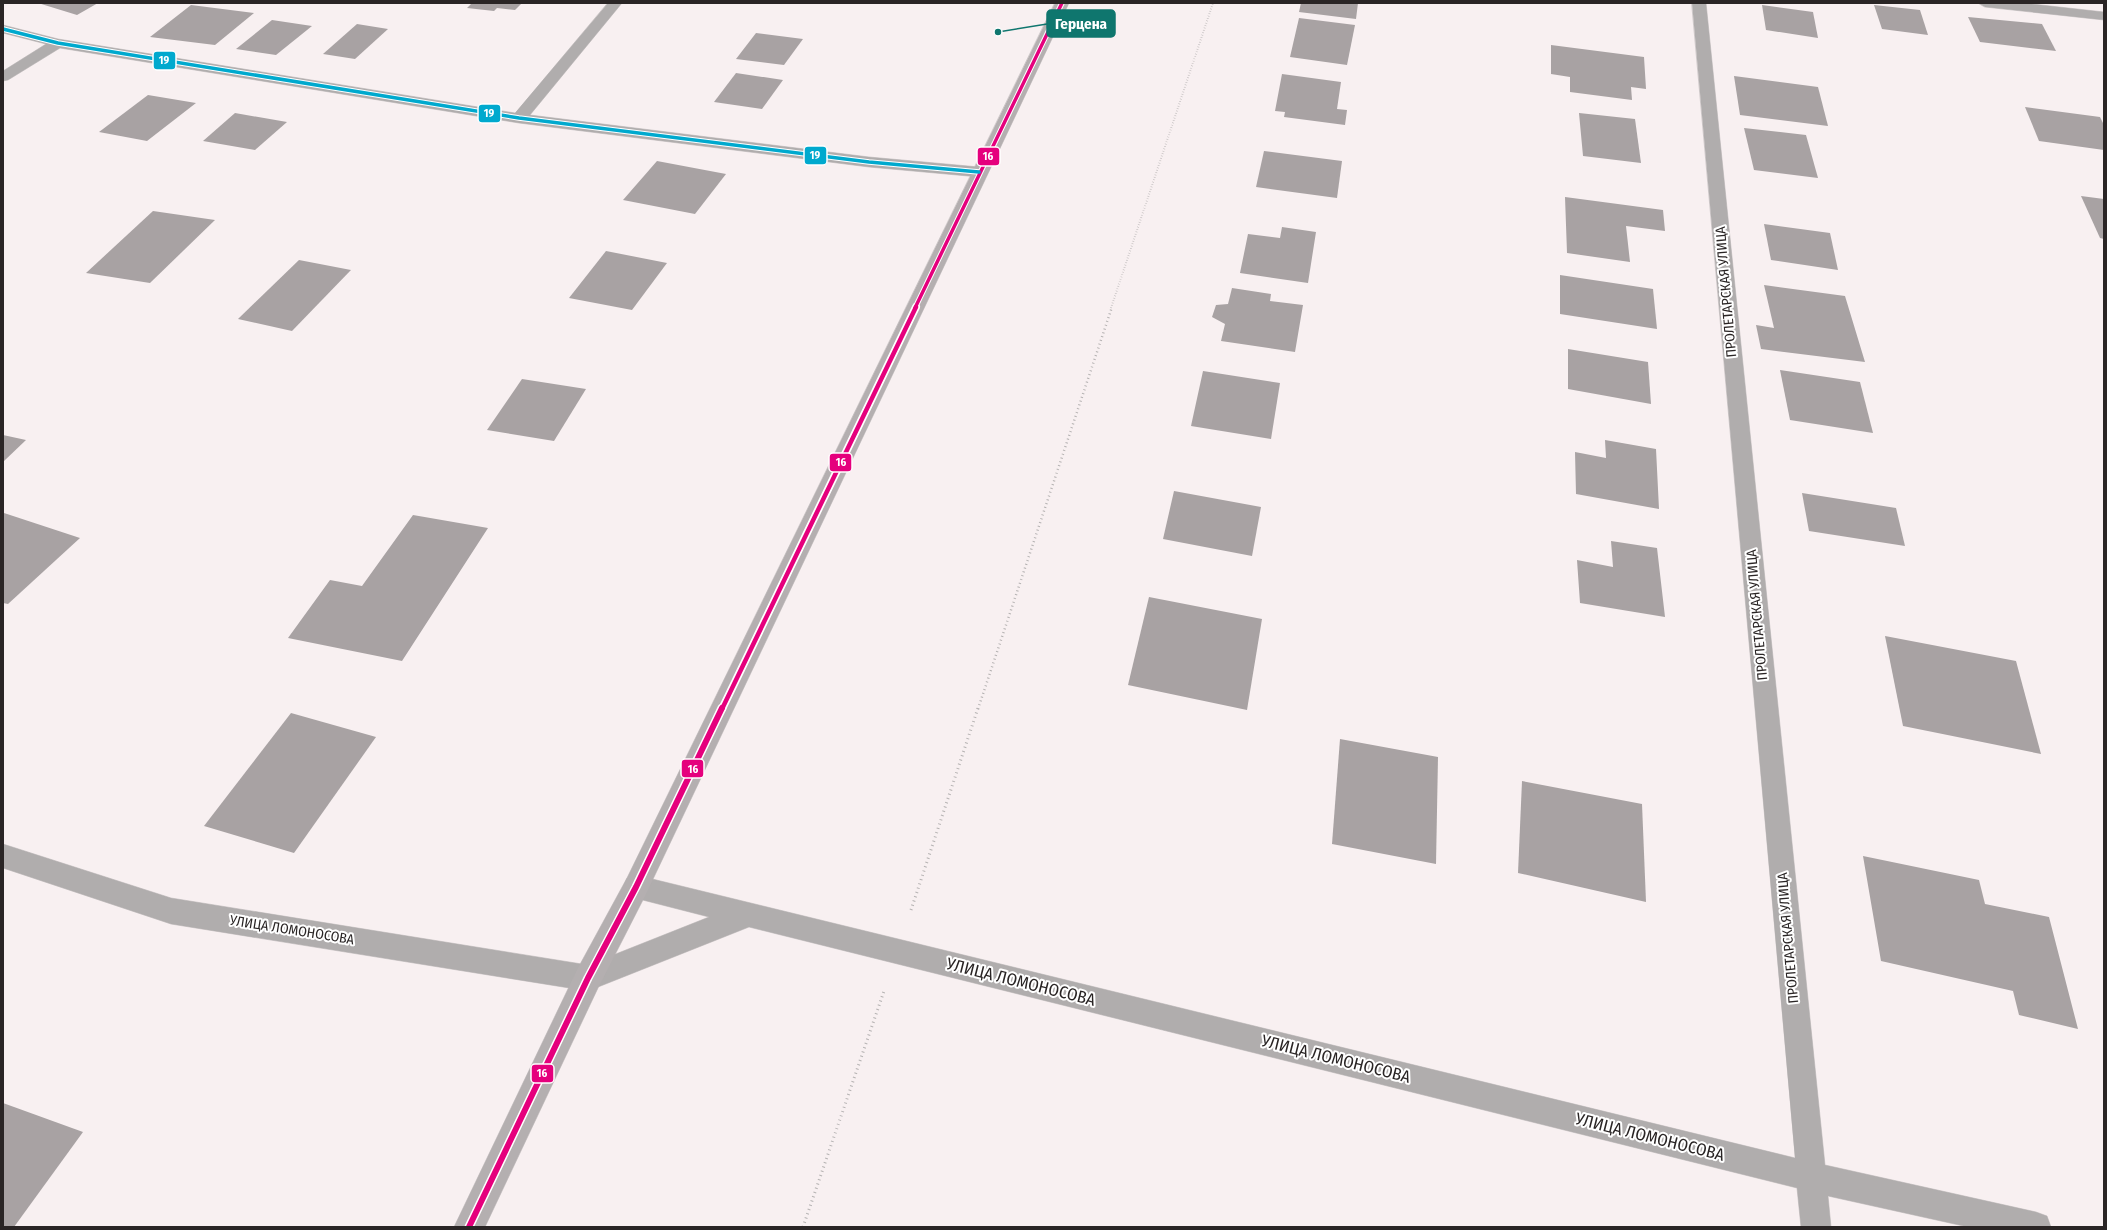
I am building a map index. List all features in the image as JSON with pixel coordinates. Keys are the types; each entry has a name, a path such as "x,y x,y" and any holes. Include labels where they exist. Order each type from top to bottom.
{"main road":[{"path":"469,1227 588,978 636,887 979,172 1062,3"}],"street":[{"path":"519,118 615,3"},
{"name":"ПРОЛЕТАРСКАЯ УЛИЦА","path":"1699,3 1816,1227"},
{"path":"1986,3 2104,16"},
{"path":"3,29 58,43 519,118 869,162 979,172"},
{"path":"3,77 58,43"},
{"name":"УЛИЦА ЛОМОНОСОВА","path":"3,856 171,910 588,978"},
{"name":"УЛИЦА ЛОМОНОСОВА","path":"636,887 1811,1176 2036,1227"},
{"path":"588,978 748,915"}],"path":[{"path":"803,1227 898,951 1213,3"}],"building":[{"path":"38,3 98,3 77,15"},
{"path":"472,3 522,3 515,10 497,8 494,11 467,8"},
{"path":"1301,3 1358,3 1356,19 1299,12"},
{"path":"191,5 254,13 215,45 150,37"},
{"path":"1762,5 1813,12 1818,38 1766,30"},
{"path":"1874,5 1920,10 1928,35 1882,29"},
{"path":"1968,17 2042,24 2056,51 1980,42"},
{"path":"1299,18 1355,25 1347,65 1290,57"},
{"path":"272,20 312,26 276,55 236,49"},
{"path":"357,24 388,29 355,59 323,54"},
{"path":"756,33 803,39 784,65 736,59"},
{"path":"1551,45 1644,57 1646,89 1631,87 1632,100 1570,92 1570,77 1551,74"},
{"path":"736,73 783,80 762,109 714,102"},
{"path":"1282,74 1341,82 1337,109 1347,110 1345,125 1284,117 1285,112 1275,111"},
{"path":"1734,76 1818,87 1828,126 1740,115"},
{"path":"148,95 196,103 147,141 99,132"},
{"path":"2025,107 2100,117 2104,125 2104,150 2039,141"},
{"path":"235,113 287,122 255,150 203,141"},
{"path":"1579,113 1635,119 1641,163 1583,156"},
{"path":"1744,128 1806,135 1818,178 1754,170"},
{"path":"1264,151 1342,161 1337,198 1256,187"},
{"path":"657,161 726,174 695,214 623,200"},
{"path":"2081,196 2104,199 2104,239 2100,238"},
{"path":"1565,197 1663,210 1665,231 1626,226 1630,262 1567,253"},
{"path":"153,211 215,220 150,283 86,273"},
{"path":"1764,224 1830,233 1838,270 1771,260"},
{"path":"1282,227 1316,232 1308,283 1240,273 1248,234 1280,238"},
{"path":"606,251 667,263 632,310 569,298"},
{"path":"299,260 351,270 292,331 238,319"},
{"path":"1560,275 1653,289 1657,329 1560,314"},
{"path":"1764,285 1845,296 1865,362 1761,349 1756,325 1774,328"},
{"path":"1232,288 1271,294 1270,301 1303,305 1295,352 1221,341 1225,324 1212,317 1216,305 1228,304"},
{"path":"1568,349 1648,362 1651,404 1568,389"},
{"path":"1780,370 1860,382 1873,433 1790,420"},
{"path":"1203,371 1280,383 1271,439 1191,426"},
{"path":"522,379 586,389 554,441 487,430"},
{"path":"3,435 26,440 3,462"},
{"path":"1605,440 1656,449 1659,509 1576,494 1575,452 1606,458"},
{"path":"1174,491 1261,507 1252,556 1163,539"},
{"path":"1802,493 1896,508 1905,546 1809,531"},
{"path":"4,513 80,538 8,604 3,603"},
{"path":"413,515 488,528 402,661 288,638 330,580 362,586"},
{"path":"1611,541 1657,548 1665,617 1580,603 1577,560 1613,567"},
{"path":"1149,597 1262,619 1247,710 1128,685"},
{"path":"1885,636 2016,661 2041,754 1903,726"},
{"path":"291,713 376,737 294,853 204,826"},
{"path":"1340,739 1438,757 1436,864 1332,844"},
{"path":"1522,781 1642,804 1646,902 1518,873"},
{"path":"1863,856 1979,880 1985,904 2049,917 2078,1029 2019,1015 2013,991 1881,961"},
{"path":"3,1103 83,1132 14,1227 3,1227"}],"transit line":[{"name":"16","path":"469,1227 588,978 636,887 1062,3"},
{"name":"19","path":"3,29 58,43 519,118 869,162 979,172"}],"place":[{"name":"Герцена","path":"998,32"}]}
